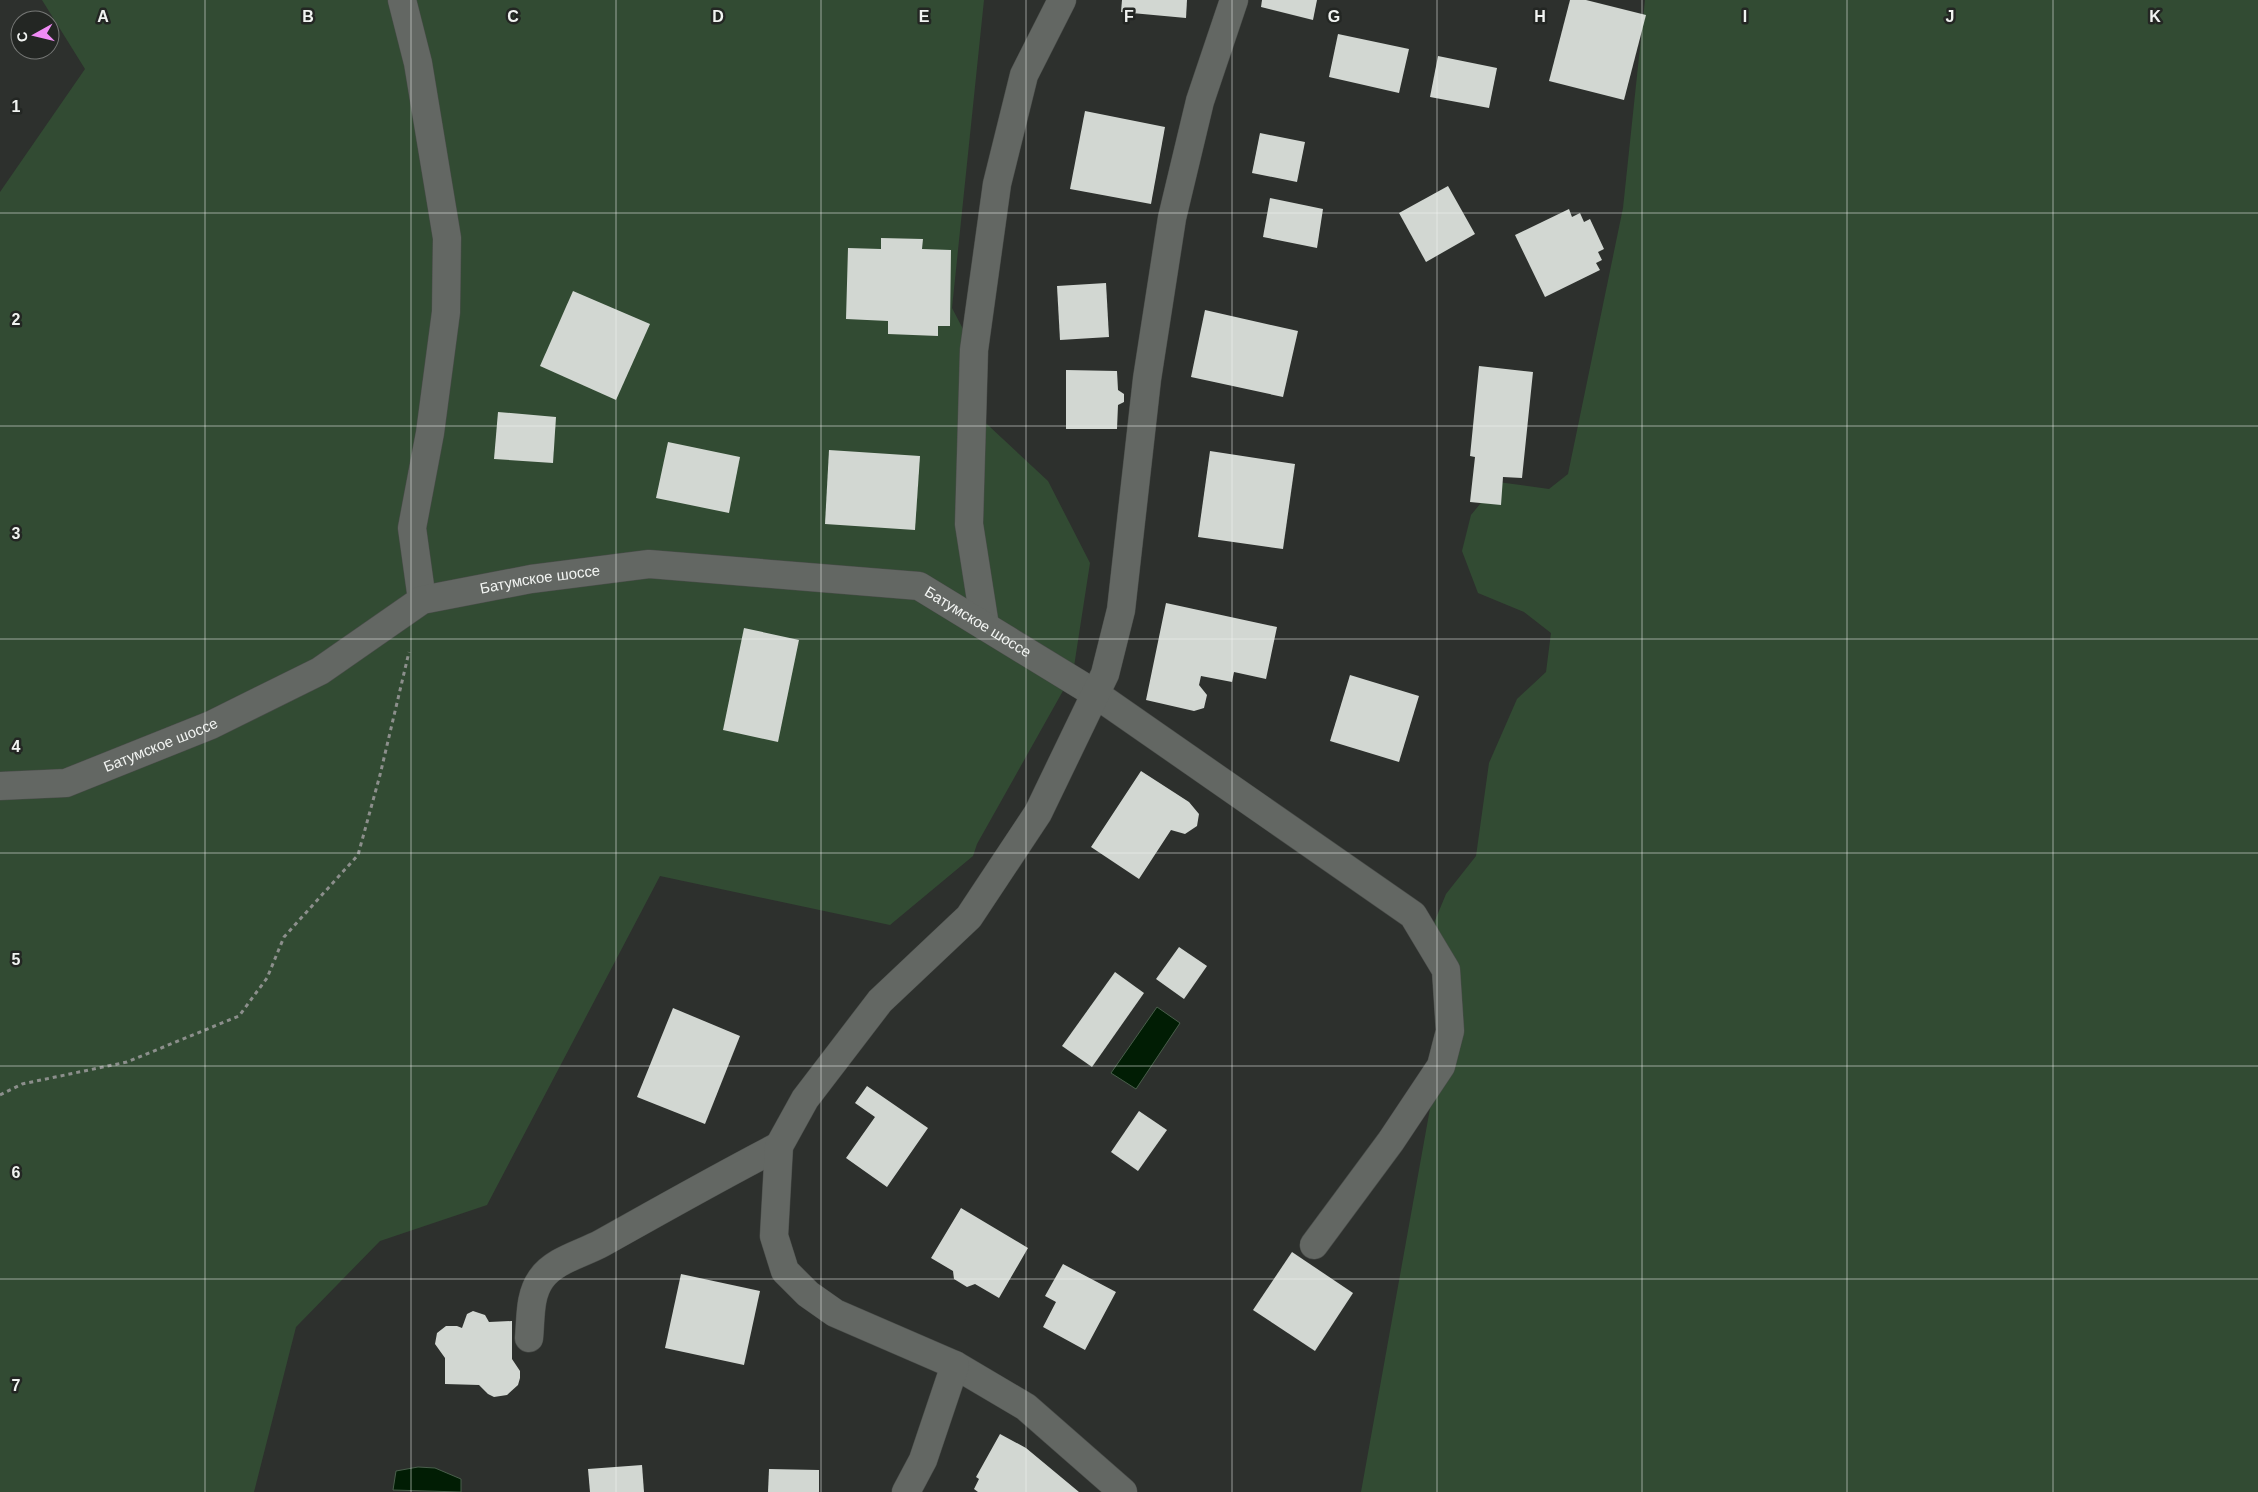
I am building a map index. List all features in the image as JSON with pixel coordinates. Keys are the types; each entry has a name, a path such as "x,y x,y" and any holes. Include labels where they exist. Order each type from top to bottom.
{"street":[{"path":"402,0 418,63 447,238 446,312 430,433 412,528 422,600"},
{"path":"985,626 970,524 974,350 997,184 1024,75 1062,0"},
{"path":"1123,1492 1026,1407 955,1365 835,1313 808,1294 785,1271 774,1236 779,1146 805,1099 880,1001 969,917 1038,814 1094,693 1105,674 1121,610 1147,379 1172,218 1200,101 1234,0"},
{"name":"Батумское шоссе","path":"0,786 66,783 211,725 320,671 422,600 532,579 649,564 919,586 1094,693 1413,915 1446,970 1450,1030 1441,1066 1391,1142 1314,1245"},
{"path":"529,1338 533,1293 541,1278 552,1268 601,1244 682,1197 779,1146"},
{"path":"906,1492 923,1460 955,1365"}],"path":[{"path":"0,1095 22,1084 127,1062 239,1016 267,978 284,937 358,855 380,775 422,600"}],"shaded area":[{"path":"42,0 984,0 952,308 974,350 975,413 1048,481 1090,563 1073,673 977,844 973,856 890,925 660,876 487,1205 380,1241 296,1327 254,1492 0,1492 0,192 85,69 60,29 60,10 48,10"},
{"path":"1645,0 2258,0 2258,1492 1361,1492 1440,1053 1434,923 1446,894 1476,856 1489,763 1517,699 1546,672 1551,633 1524,612 1478,593 1462,551 1471,515 1498,482 1549,489 1568,474 1623,208"},
{"path":"1157,1007 1180,1023 1136,1089 1111,1073"},
{"path":"418,1467 435,1468 461,1479 461,1492 393,1490 396,1471"}],"building":[{"path":"1122,0 1187,0 1186,18 1121,12"},
{"path":"1262,0 1317,0 1313,20 1261,7"},
{"path":"1570,0 1586,0 1646,15 1624,100 1549,81"},
{"path":"1338,34 1409,49 1399,93 1329,77"},
{"path":"1438,56 1497,68 1489,108 1430,97"},
{"path":"1085,111 1165,127 1151,204 1070,189"},
{"path":"1260,133 1305,142 1297,182 1252,173"},
{"path":"1448,186 1475,234 1426,262 1399,213"},
{"path":"1270,198 1323,209 1317,248 1263,237"},
{"path":"1569,209 1572,217 1580,213 1584,222 1590,219 1604,249 1598,252 1602,260 1596,263 1600,270 1545,297 1515,235"},
{"path":"881,238 923,239 922,249 951,250 950,326 938,326 938,336 888,334 888,321 846,319 848,248 881,249"},
{"path":"1106,283 1109,337 1060,340 1057,286"},
{"path":"573,291 650,324 616,400 540,366"},
{"path":"1205,310 1298,331 1283,397 1191,377"},
{"path":"1479,366 1533,372 1522,478 1503,477 1501,505 1470,502 1475,457 1470,456"},
{"path":"1066,370 1117,371 1118,390 1124,394 1124,402 1118,405 1117,429 1066,429"},
{"path":"498,412 556,417 553,463 494,459"},
{"path":"668,442 740,457 729,513 656,498"},
{"path":"829,450 920,456 915,530 825,524"},
{"path":"1210,451 1295,464 1283,549 1198,537"},
{"path":"1166,603 1277,627 1266,679 1234,672 1232,682 1201,676 1199,685 1207,695 1204,708 1194,711 1146,700"},
{"path":"744,628 799,640 778,742 723,730"},
{"path":"1350,675 1419,696 1399,762 1330,741"},
{"path":"1141,771 1189,802 1199,814 1197,826 1185,834 1171,830 1139,879 1091,847"},
{"path":"1179,947 1207,966 1184,999 1156,979"},
{"path":"1115,972 1144,993 1092,1067 1062,1046"},
{"path":"673,1008 740,1036 705,1124 637,1097"},
{"path":"867,1086 928,1128 887,1187 846,1158 875,1117 855,1103"},
{"path":"1139,1111 1167,1130 1138,1171 1111,1152"},
{"path":"961,1208 1028,1248 999,1298 975,1284 967,1287 954,1279 953,1271 931,1258"},
{"path":"1292,1252 1353,1293 1315,1351 1253,1310"},
{"path":"1063,1264 1116,1292 1085,1350 1043,1327 1056,1302 1045,1296"},
{"path":"681,1274 760,1291 744,1365 665,1348"},
{"path":"473,1311 485,1315 489,1322 512,1321 512,1359 520,1371 520,1378 518,1385 507,1395 494,1397 479,1385 445,1384 445,1358 435,1344 437,1333 446,1326 462,1328 467,1314"},
{"path":"1000,1434 1026,1448 1079,1492 978,1492 974,1489 979,1479 976,1477"},
{"path":"642,1465 644,1492 590,1492 588,1469"},
{"path":"769,1469 819,1470 819,1492 768,1492"}]}
